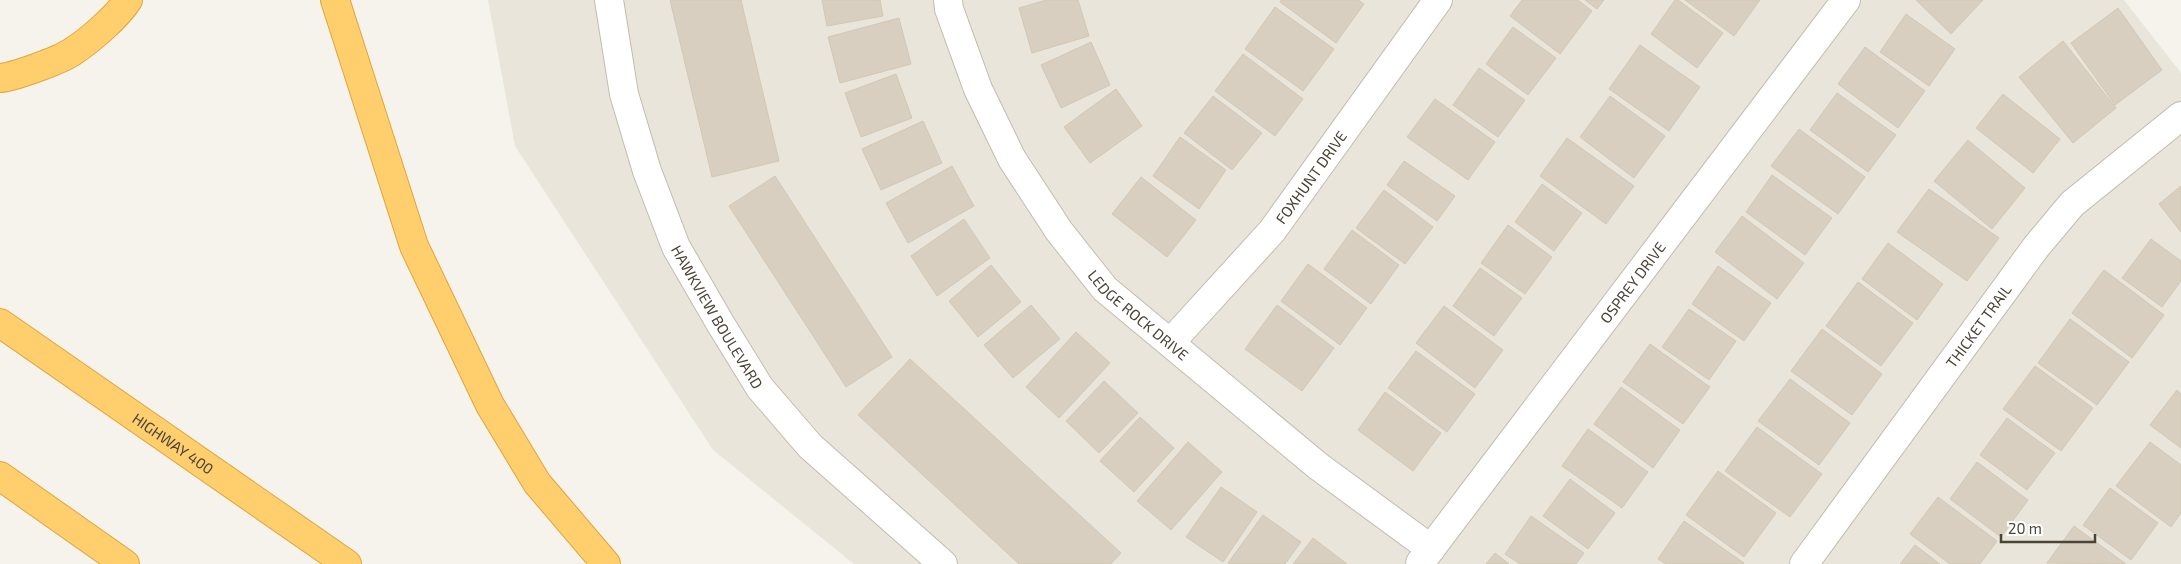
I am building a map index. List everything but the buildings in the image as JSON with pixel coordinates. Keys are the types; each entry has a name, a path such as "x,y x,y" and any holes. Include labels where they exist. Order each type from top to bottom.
{"highway":[{"path":"0,78 11,77 71,53 121,11 128,0"},
{"path":"334,0 414,246 490,405 537,483 606,564"},
{"name":"HIGHWAY 400","path":"0,323 347,564"},
{"path":"0,476 125,564"}],"street":[{"name":"HAWKVIEW BOULEVARD","path":"609,0 624,94 647,171 676,247 720,324 760,388 810,446 943,564"},
{"name":"LEDGE ROCK DRIVE","path":"948,0 948,10 978,89 1012,159 1059,231 1105,289 1425,556"},
{"name":"FOXHUNT DRIVE","path":"1170,343 1272,231 1438,0"},
{"name":"OSPREY DRIVE","path":"1425,556 1846,0"},
{"name":"THICKET TRAIL","path":"1804,564 2036,248 2072,204 2181,116"}],"shaded area":[{"path":"488,0 2124,0 2181,73 2181,564 854,564 713,450 515,146"}]}
